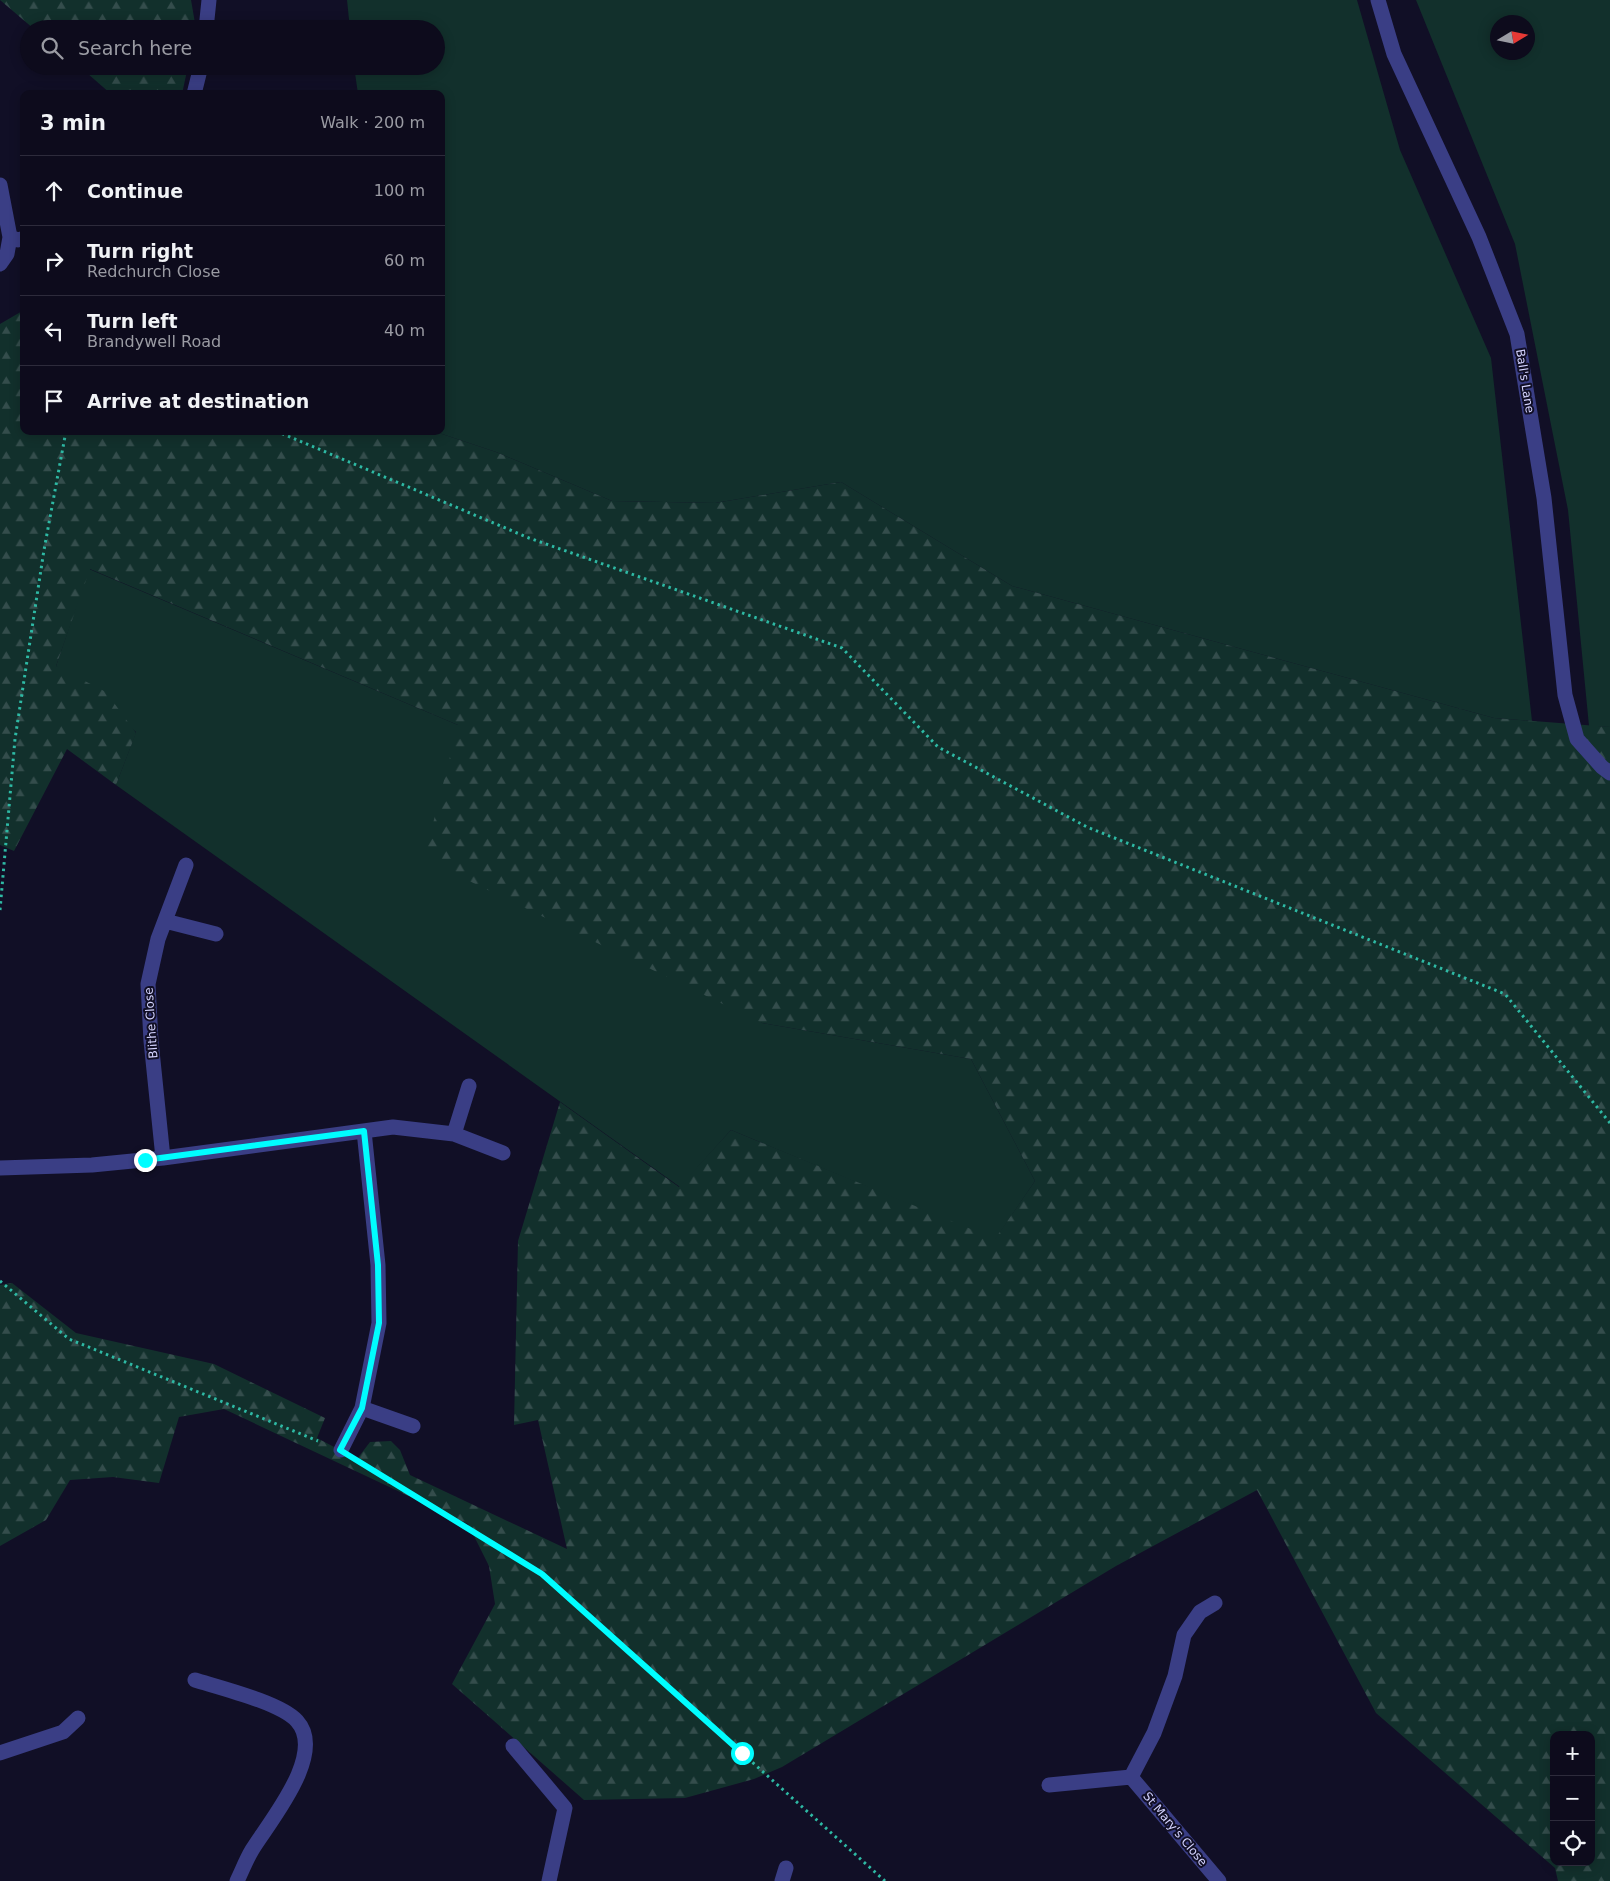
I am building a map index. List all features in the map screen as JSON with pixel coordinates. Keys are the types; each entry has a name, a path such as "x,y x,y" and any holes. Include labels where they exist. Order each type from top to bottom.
{"street":[{"path":"207,20 209,0"},
{"name":"Ball's Lane","path":"1378,0 1394,54 1479,237 1517,334 1544,498 1565,694 1578,739 1602,767 1610,773"},
{"path":"195,90 199,75"},
{"path":"0,186 17,237 0,264"},
{"name":"Blithe Close","path":"163,1158 151,1041 148,984 158,939 186,865"},
{"path":"165,920 216,934"},
{"path":"454,1134 469,1086"},
{"path":"0,1168 92,1165 163,1158 393,1127 454,1134 503,1153"},
{"path":"340,1450 362,1408 379,1323 378,1265 364,1131"},
{"path":"362,1408 413,1426"},
{"path":"1049,1785 1131,1777 1154,1733 1175,1676 1184,1635 1200,1612 1215,1603"},
{"path":"196,1680 275,1706 298,1721 304,1735 306,1751 288,1797 251,1851 237,1881"},
{"path":"0,1753 63,1732 78,1718"},
{"path":"513,1746 565,1808 550,1881"},
{"name":"St Mary's Close","path":"1131,1777 1219,1881"}],"path":[{"path":"0,910 15,740 44,550 65,435"},
{"path":"285,435 529,538 842,648 938,747 1087,827 1506,994 1610,1123"},
{"path":"0,1281 69,1339 340,1450 542,1574 886,1881"}],"green space":[{"path":"0,0 191,0 194,20 23,20"},
{"path":"347,0 1357,0 1400,150 1491,358 1532,721 1494,718 1012,586 841,482 715,503 612,501 496,452 445,435 445,90 357,90 355,75 445,75 445,20 349,20"},
{"path":"1416,0 1610,0 1610,727 1589,726 1568,510 1515,244"},
{"path":"89,75 186,75 183,90 106,90"},
{"path":"20,312 20,435 445,435 496,452 612,501 715,503 841,482 1012,586 1494,718 1610,727 1610,1881 1558,1881 1555,1868 1553,1866 1595,1866 1595,1731 1550,1731 1550,1864 1376,1713 1257,1490 1116,1566 782,1767 754,1779 685,1798 584,1800 452,1684 495,1604 489,1566 468,1524 224,1409 179,1417 159,1483 113,1477 70,1480 46,1520 0,1546 0,1285 12,1283 76,1333 214,1364 325,1418 317,1438 357,1459 370,1442 391,1441 400,1450 410,1475 567,1549 538,1420 514,1425 518,1241 560,1102 679,1187 731,1130 995,1239 1035,1181 971,1059 762,1023 424,859 458,725 90,569 56,666 106,692 136,733 116,785 67,749 14,851 0,845 0,324"},
{"path":"89,569 458,725 762,1023 971,1059 1035,1181 995,1240 731,1130 680,1187 116,785 136,732 56,666"}],"route":[{"path":"145,1160 364,1131 378,1265 379,1323 362,1408 340,1450 542,1574 742,1753"}]}
